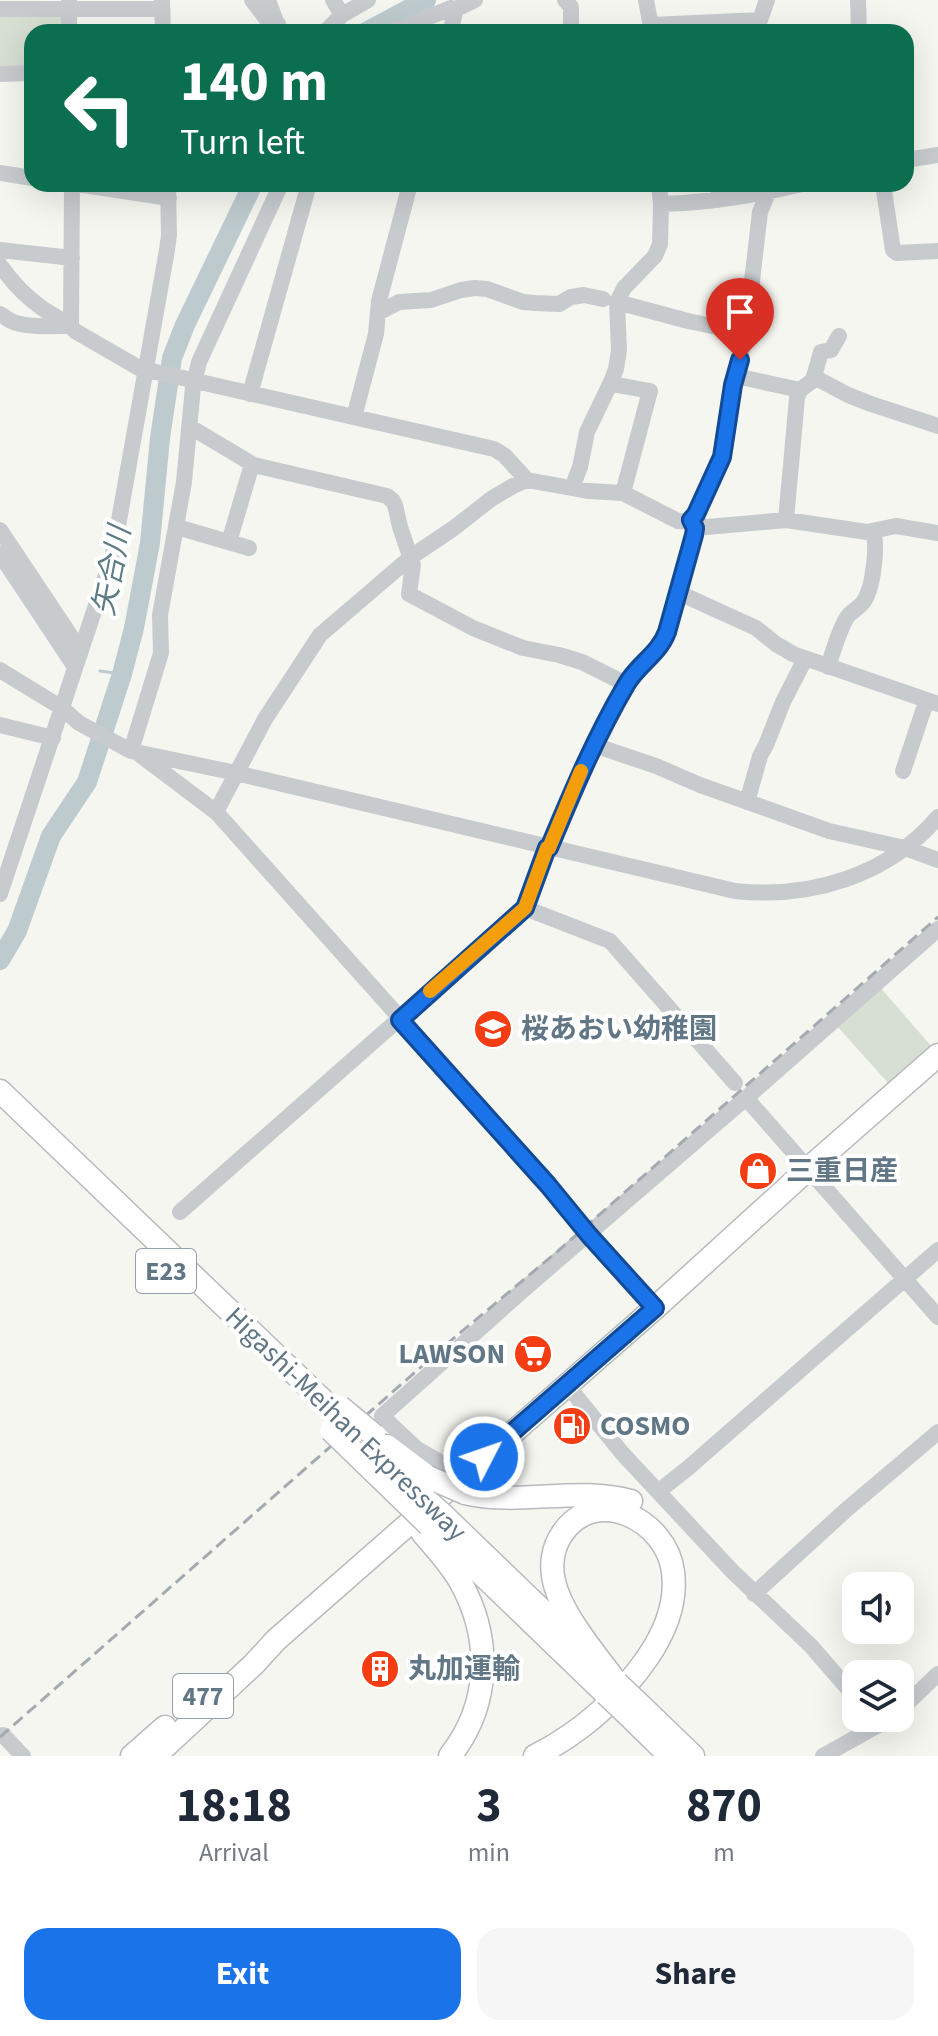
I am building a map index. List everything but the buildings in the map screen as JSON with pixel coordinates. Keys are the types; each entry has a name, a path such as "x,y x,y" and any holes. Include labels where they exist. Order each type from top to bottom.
{"highway":[{"name":"477","path":"155,1756 276,1640 464,1484 567,1385 938,1055"},
{"name":"E23","path":"0,1091 335,1416"},
{"name":"Higashi-Meihan Expressway","path":"0,1112 365,1444 431,1524 632,1708 693,1756"},
{"name":"Higashi-Meihan Expressway","path":"365,1444 422,1484 431,1524"},
{"path":"422,1484 464,1484 509,1499 597,1495 630,1501 656,1516 675,1538 686,1568 686,1600 676,1632 647,1678 623,1706 561,1756"},
{"path":"535,1756 590,1721 618,1694 654,1648 670,1615 673,1569 657,1534 634,1516 597,1511 573,1521 564,1530 553,1554 554,1580 558,1594 612,1689"},
{"path":"431,1524 475,1613 483,1647 483,1682 477,1708 468,1730 450,1756"},
{"name":"477","path":"132,1756 184,1711 276,1640"},
{"name":"Higashi-Meihan Expressway","path":"632,1708 670,1756"},
{"path":"170,1756 193,1722"}],"street":[{"path":"252,0 270,24"},
{"path":"333,0 342,15"},
{"path":"333,24 368,0"},
{"path":"412,24 475,0"},
{"path":"565,0 571,7 571,24"},
{"path":"646,0 651,24"},
{"path":"742,24 760,20 767,0"},
{"path":"858,0 859,24"},
{"path":"0,9 69,4 162,4 163,24"},
{"path":"452,24 456,9"},
{"path":"0,74 24,73"},
{"path":"914,159 938,155"},
{"path":"0,173 24,177"},
{"path":"71,326 75,192"},
{"path":"0,894 113,554 150,370 167,250 168,192"},
{"path":"134,752 161,653 160,615 184,482 193,380 277,192"},
{"path":"250,394 307,192"},
{"path":"354,417 376,334 379,301 408,192"},
{"path":"610,300 657,251 661,238 660,192"},
{"path":"661,204 718,192 772,192"},
{"path":"884,192 893,250 897,253 938,251"},
{"path":"180,1212 525,908 578,776 626,684 661,645 667,632 694,535 696,514 722,457 746,333 760,212 768,193"},
{"path":"0,250 72,258"},
{"path":"1,269 26,296 75,331 139,368 494,449 504,455 527,480"},
{"path":"378,313 399,302 431,300 475,288 494,290 535,303 559,304 571,297 584,295 746,333"},
{"path":"572,488 587,432 611,382 619,350 610,300"},
{"path":"0,314 12,322 41,327 71,326"},
{"path":"807,385 821,352 831,350 839,336"},
{"path":"736,376 807,385"},
{"path":"786,520 797,398 816,378 848,395 938,426"},
{"path":"611,382 650,391 623,493"},
{"path":"189,429 254,465 391,498 413,565 409,594 473,628 523,648 582,662 626,684"},
{"path":"229,542 254,465"},
{"path":"216,812 265,719 320,635 411,557 491,499 527,480 623,493 678,521 693,524 786,520 853,531 873,532 896,526 938,533"},
{"path":"177,527 249,548"},
{"path":"0,530 80,650"},
{"path":"828,667 845,620 867,596 876,548 873,532"},
{"path":"0,554 75,667"},
{"path":"677,592 756,628 776,644 805,659 933,702"},
{"path":"747,802 760,756 805,659"},
{"path":"0,670 62,708 79,723 134,752 216,812 655,1308"},
{"path":"903,771 924,708 933,702"},
{"path":"0,725 53,738"},
{"path":"594,745 829,831 905,848 938,860"},
{"path":"134,752 236,773 725,889 767,893 800,891 837,883 871,869 905,848 938,817"},
{"path":"525,908 610,941 735,1083"},
{"path":"464,1484 417,1449 382,1416 938,929"},
{"path":"746,1098 938,1317"},
{"path":"659,1491 938,1250"},
{"path":"567,1385 622,1453 754,1594 811,1646 842,1682"},
{"path":"754,1594 938,1432"},
{"path":"914,1697 938,1674"},
{"path":"823,1756 863,1732"},
{"path":"3,1735 23,1756"}],"shaded area":[{"path":"0,13 64,17 64,24 24,24 24,69 0,69"},
{"path":"880,987 932,1047 889,1084 836,1025"}],"waterway":[{"name":"矢合川","path":"381,24 426,0"},
{"name":"矢合川","path":"0,960 17,931 51,836 87,782 134,628 150,543 160,438 172,358 249,192"},
{"path":"100,671 122,674"}],"railway":[{"path":"0,1737 938,917"}],"slow traffic":[{"path":"430,991 525,908 581,771"}],"place":[{"name":"桜あおい幼稚園","path":"493,1029"},
{"name":"三重日産","path":"758,1171"},
{"name":"LAWSON","path":"533,1354"},
{"name":"COSMO","path":"572,1426"},
{"name":"丸加運輸","path":"380,1669"}],"route":[{"path":"484,1457 655,1308 400,1020 525,908 547,848 594,745 626,684 661,645 694,535 691,520 722,457 740,360"}]}
